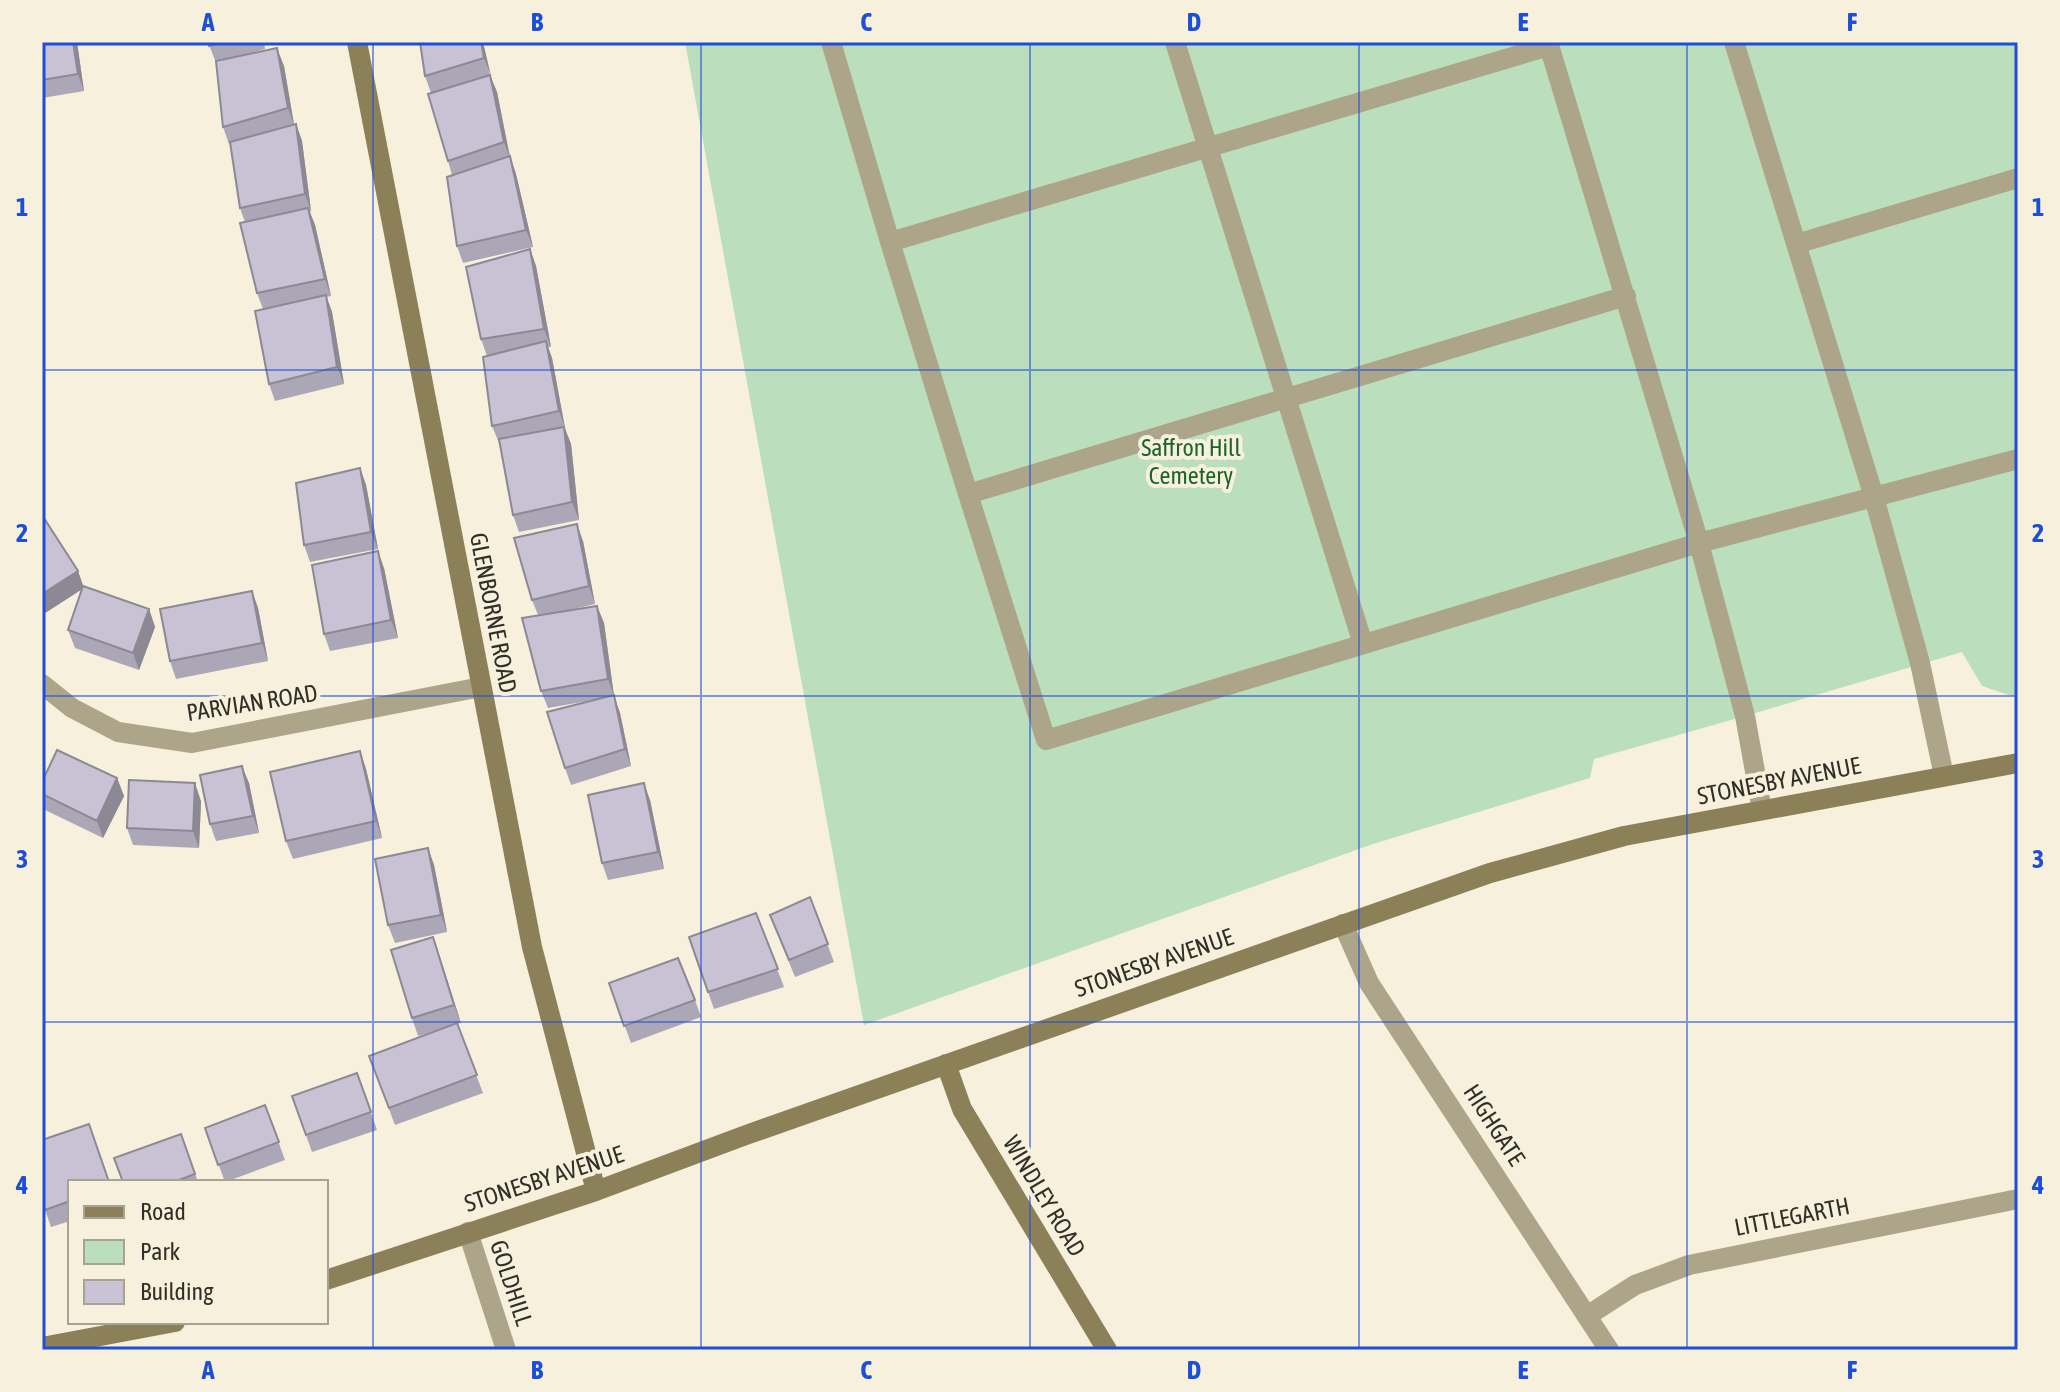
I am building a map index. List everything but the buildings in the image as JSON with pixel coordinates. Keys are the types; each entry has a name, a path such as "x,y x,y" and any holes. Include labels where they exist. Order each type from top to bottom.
{"main road":[{"name":"GLENBORNE ROAD","path":"357,42 532,947 596,1191"},
{"name":"STONESBY AVENUE","path":"328,1279 596,1191 760,1130 1490,873 1624,836 2018,763"},
{"name":"WINDLEY ROAD","path":"946,1064 962,1109 1107,1350"},
{"path":"45,1346 164,1324"}],"street":[{"path":"831,42 890,242 1046,740 1699,543 2018,459"},
{"path":"1175,42 1363,644"},
{"path":"1734,42 1874,497 1920,663 1944,776"},
{"path":"890,242 1548,44 1699,543 1745,716 1762,810"},
{"path":"1796,244 2018,178"},
{"path":"968,494 1626,296"},
{"name":"PARVIAN ROAD","path":"42,684 72,708 118,732 192,743 481,687"},
{"name":"HIGHGATE","path":"1343,924 1369,983 1609,1350"},
{"name":"LITTLEGARTH","path":"1587,1316 1635,1285 1689,1265 2018,1199"},
{"name":"GOLDHILL","path":"468,1232 506,1350"}],"green space":[{"name":"Saffron Hill Cemetery","path":"685,42 2018,42 2018,698 1982,686 1962,652 1594,759 1590,778 1373,844 864,1025"}]}
